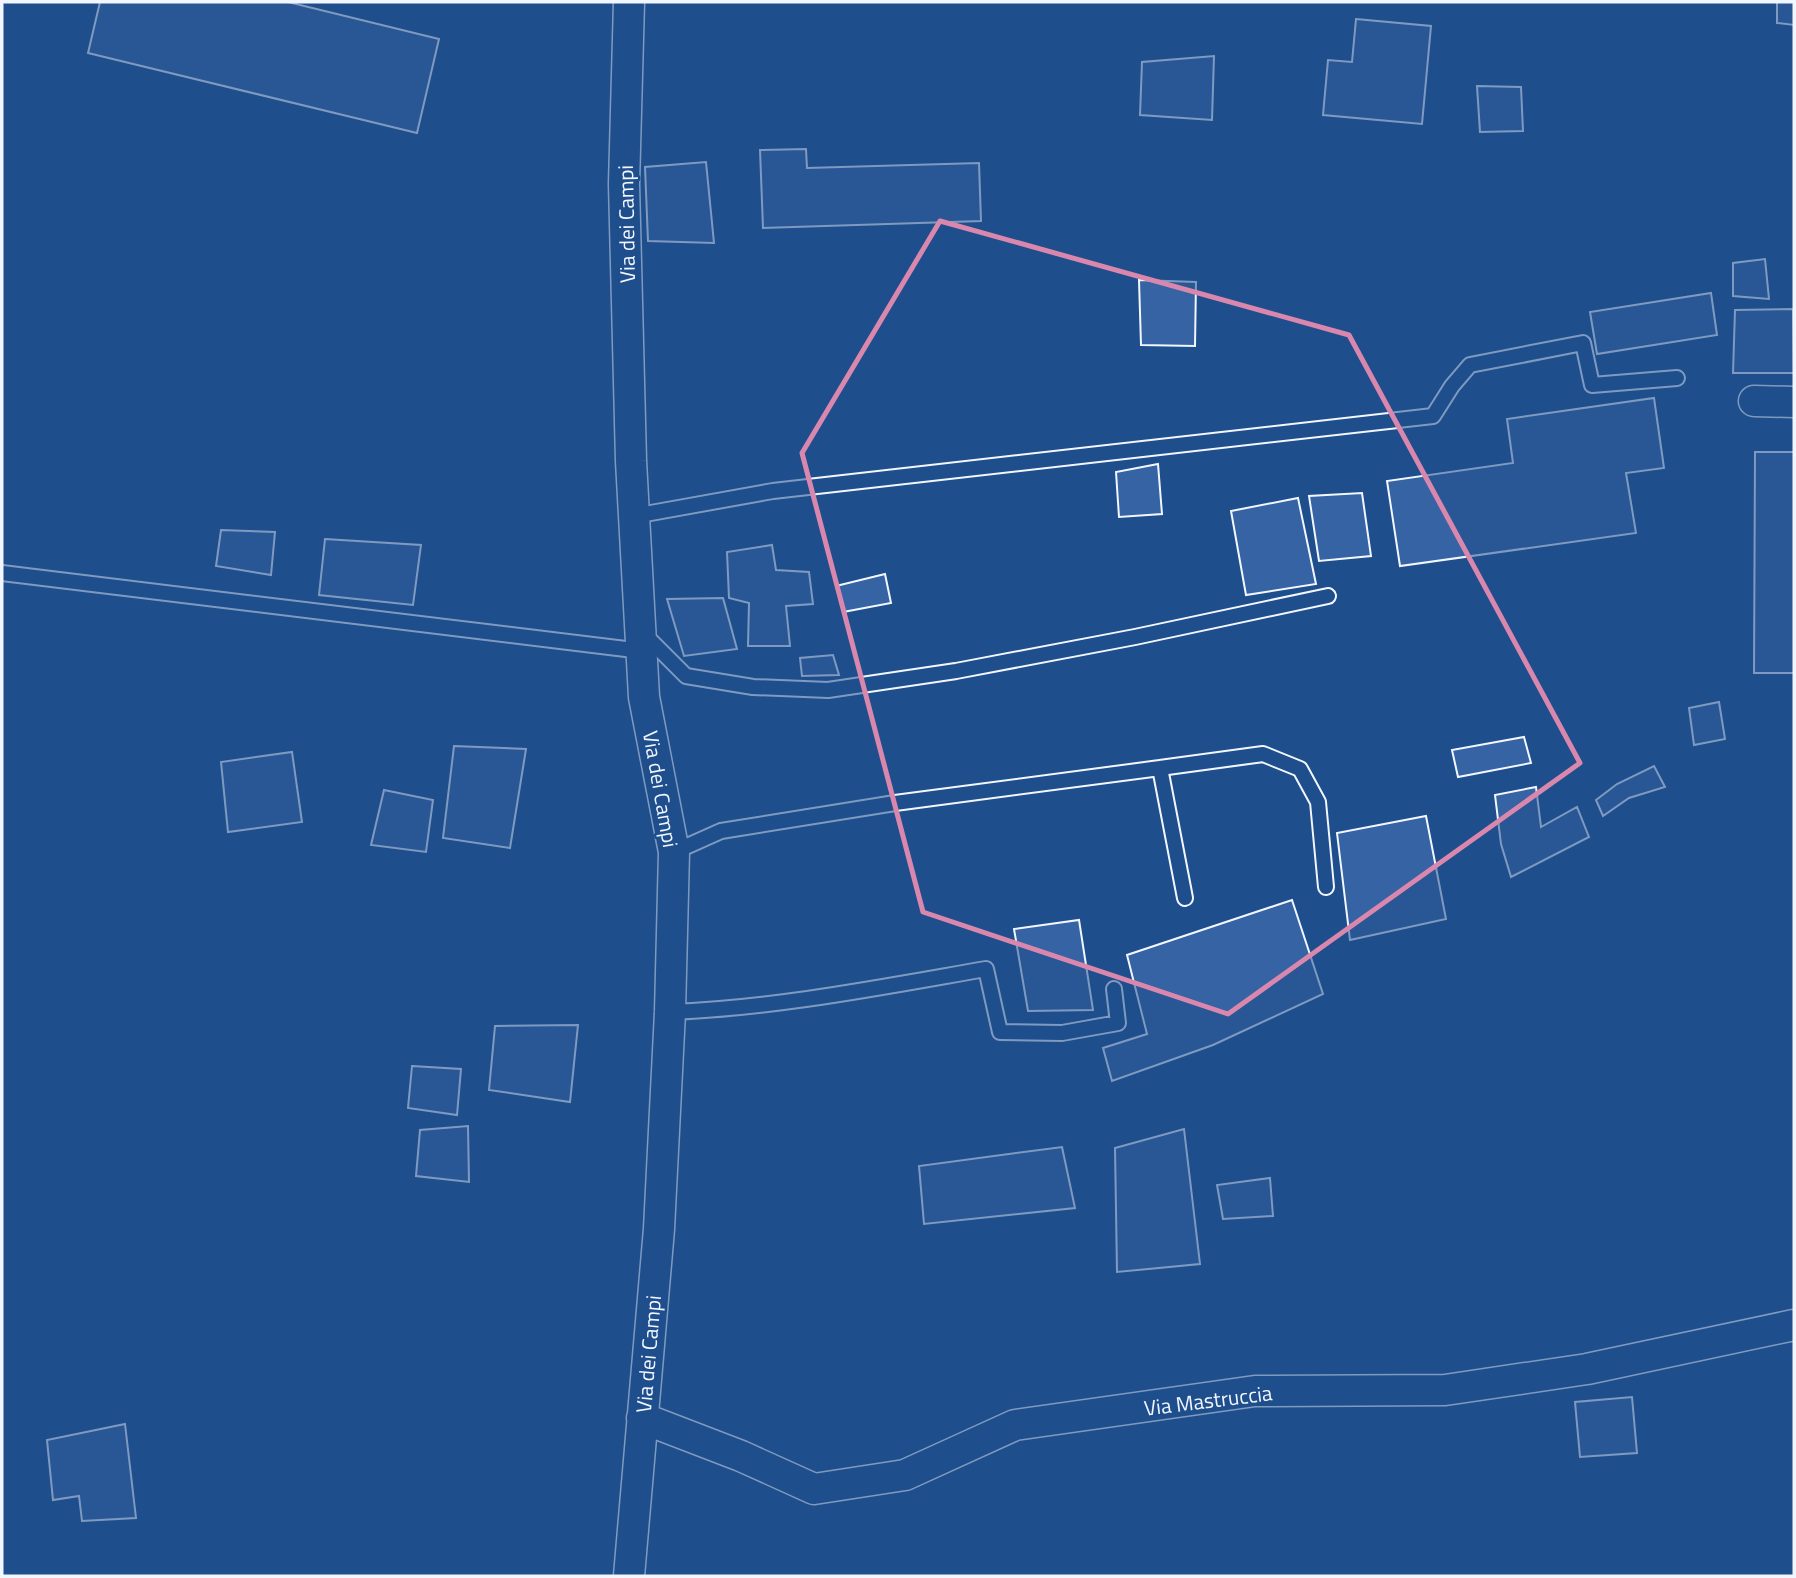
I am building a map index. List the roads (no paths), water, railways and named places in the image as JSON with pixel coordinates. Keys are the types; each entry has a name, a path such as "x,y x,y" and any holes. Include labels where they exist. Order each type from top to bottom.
{"street":[{"name":"Via dei Campi","path":"628,1576 659,1228 670,1012 674,852 644,697 631,461 624,184 629,2"},
{"path":"1754,401 1794,402"},
{"name":"Via Mastruccia","path":"642,1418 741,1456 814,1489 905,1475 1015,1425 1255,1391 1445,1390 1587,1369 1794,1325"}],"lane":[{"path":"634,516 773,491 1433,416 1452,386 1470,365 1583,343 1592,385 1677,378"},
{"path":"2,573 641,641 686,676 753,687 828,690 994,664 1328,596"},
{"path":"674,852 721,831 908,802 1263,754 1300,769 1318,802 1326,887"},
{"path":"1160,768 1185,898"},
{"path":"670,1012 845,993 986,969 1000,1032 1062,1033 1118,1023 1114,989"}]}
